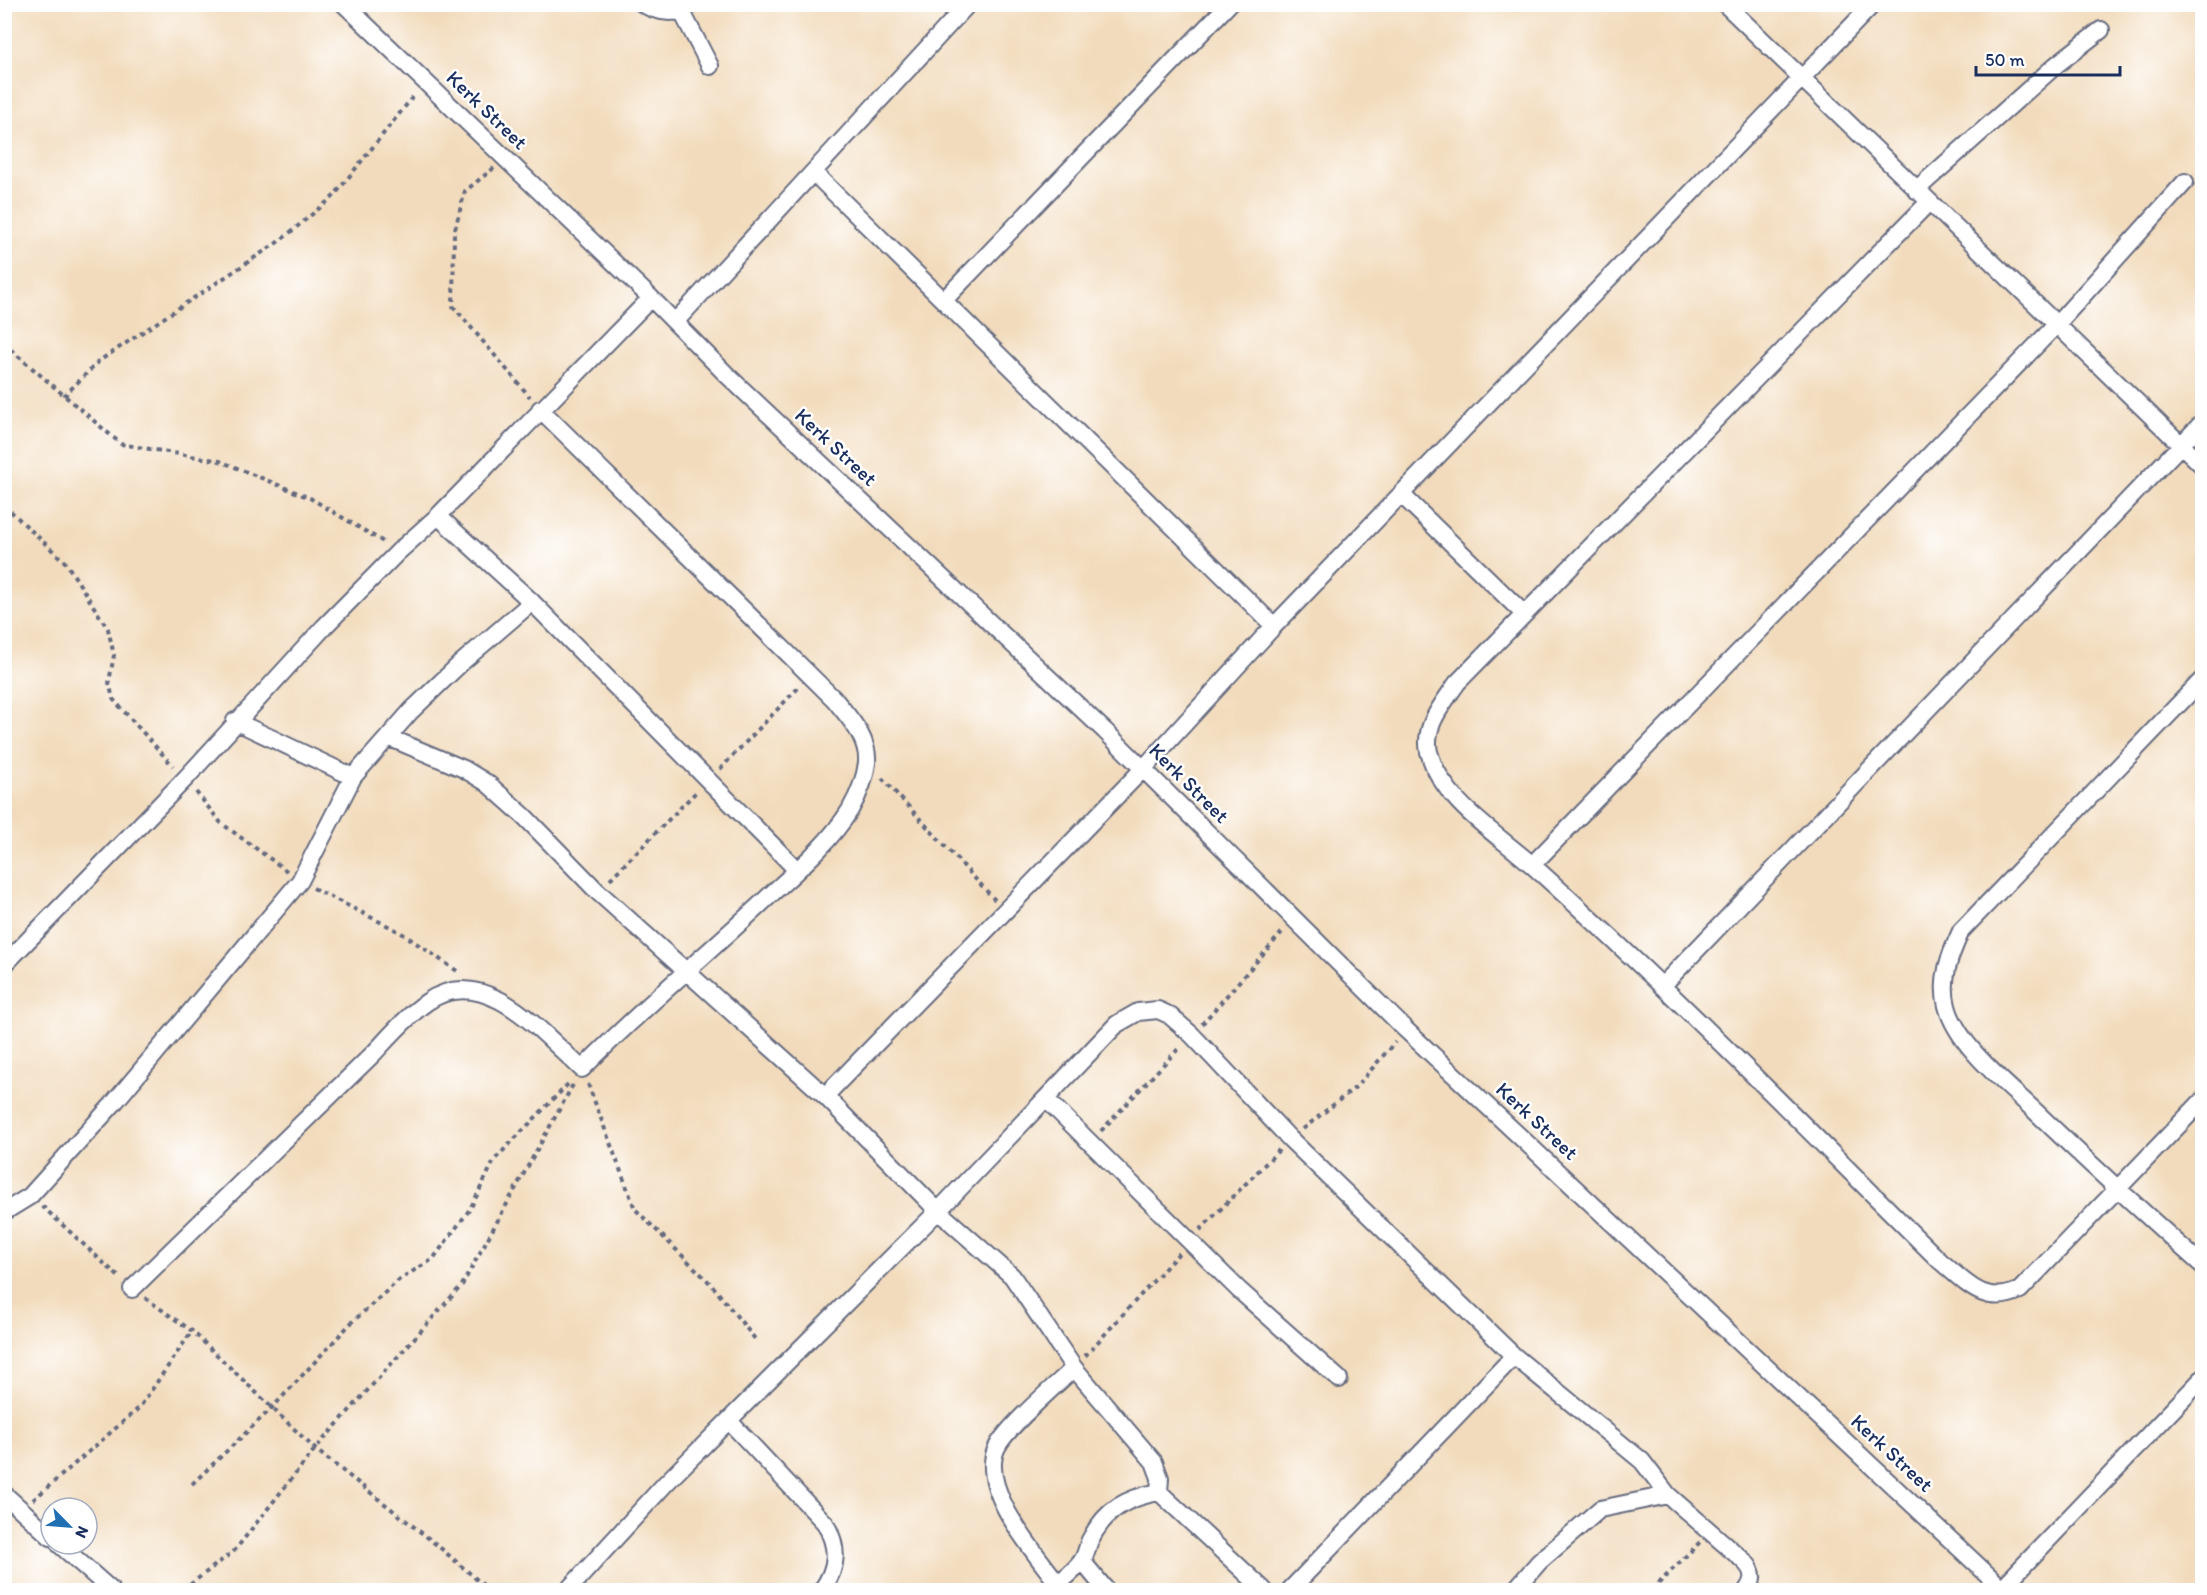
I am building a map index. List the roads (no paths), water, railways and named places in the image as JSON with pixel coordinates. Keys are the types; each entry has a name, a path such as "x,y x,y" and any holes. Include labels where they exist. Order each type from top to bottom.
{"street":[{"name":"Kerk Street","path":"344,4 651,298 744,391 1143,769 1406,1029 2003,1589"},
{"path":"643,4 656,12 687,8 710,66"},
{"path":"675,322 968,4"},
{"path":"944,300 1229,4"},
{"path":"1725,4 1916,190 2058,323 2202,465"},
{"path":"825,1096 1006,912 1143,769 1274,626 1873,4"},
{"path":"1916,190 2056,65 2101,30"},
{"path":"813,172 1274,626"},
{"path":"1532,865 2058,323 2185,182"},
{"path":"1929,202 1456,683 1433,718 1428,735 1430,753 1444,783 1469,811 1532,865 1662,986 1940,1261 1981,1292 1993,1298 2008,1296 2020,1290 2202,1101"},
{"path":"8,956 185,779 235,721 398,552 438,516 540,409 651,298"},
{"path":"132,1289 374,1053 406,1018 429,1000 452,992 490,994 517,1012 582,1069 624,1027 687,973 797,870 850,811 859,793 867,762 864,742 835,699 540,409"},
{"path":"1662,986 2202,423"},
{"path":"1402,495 1524,614"},
{"path":"438,516 532,602 797,870"},
{"path":"4,1212 30,1196 113,1104 300,881 353,777 388,737 461,663 532,602"},
{"path":"2202,680 1961,931 1950,955 1944,983 1947,1006 1955,1025 1978,1056 2117,1189 2202,1265"},
{"path":"235,721 353,777"},
{"path":"388,737 464,769 487,783 524,816 597,891 825,1096 938,1211 1012,1276 1074,1368 1154,1462 1160,1478 1159,1492"},
{"path":"568,1590 666,1483 938,1211 1117,1024 1138,1012 1158,1010 1169,1015 1192,1035 1290,1139 1514,1356 1642,1461 1668,1495 1749,1567 1753,1581 1747,1590"},
{"path":"1046,1099 1239,1290 1339,1379"},
{"path":"1290,1590 1514,1356"},
{"path":"1074,1368 1003,1438 994,1456 993,1471 999,1497 1054,1587 1082,1561 1097,1527 1108,1512 1121,1502 1136,1496 1159,1492"},
{"path":"2003,1589 2202,1379"},
{"path":"729,1421 825,1523 834,1539 835,1568 822,1590"},
{"path":"1159,1492 1264,1590"},
{"path":"4,1494 39,1526"},
{"path":"1515,1590 1539,1562 1600,1509 1668,1495"},
{"path":"73,1556 111,1590"},
{"path":"1082,1561 1106,1590"}]}
